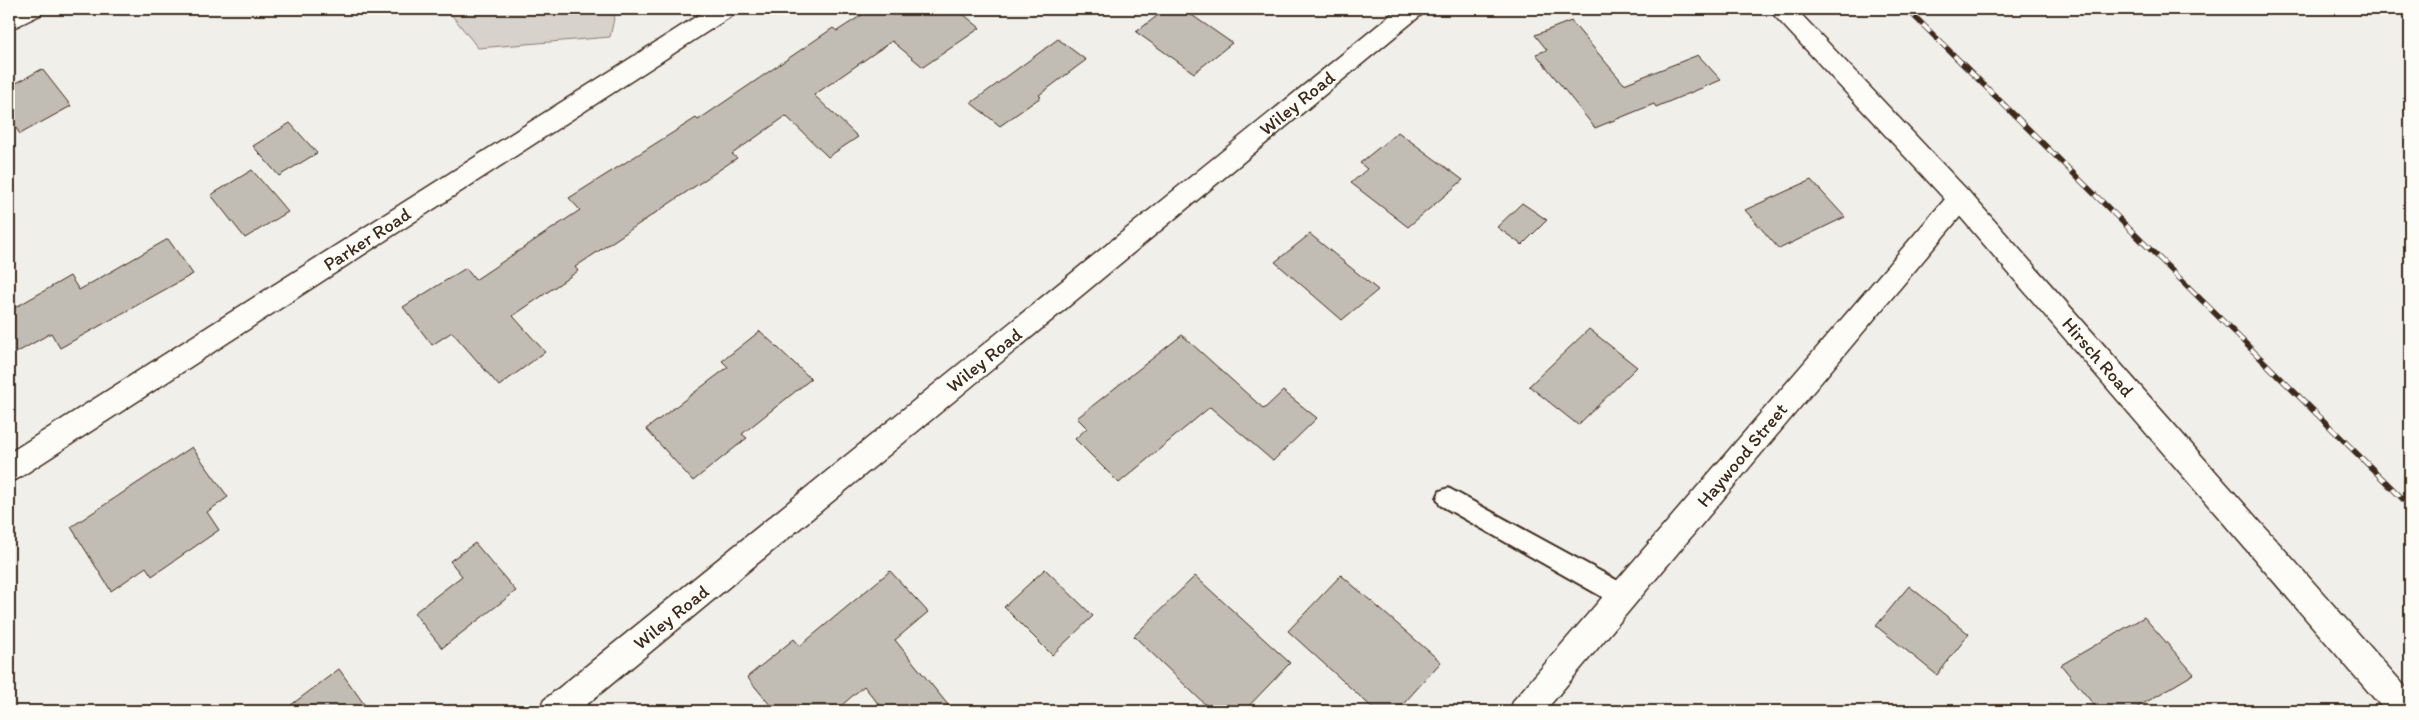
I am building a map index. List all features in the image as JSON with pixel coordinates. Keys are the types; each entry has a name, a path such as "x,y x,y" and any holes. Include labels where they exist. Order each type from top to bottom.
{"street":[{"name":"Parker Road","path":"9,469 725,9"},
{"name":"Wiley Road","path":"555,711 1413,9"},
{"name":"Hirsch Road","path":"1782,9 1960,199 2406,711"},
{"name":"Haywood Street","path":"1525,711 1960,199"}],"lane":[{"path":"1448,498 1622,596"}],"shaded area":[{"path":"447,9 616,9 610,37 478,48"}],"building":[{"path":"854,9 957,9 980,28 923,67 892,41 814,95 858,137 828,157 786,116 732,154 737,158 575,267 578,271 513,316 545,352 499,386 452,332 432,345 403,307 466,268 475,280 580,210 569,198 696,118 698,120 833,28 837,31 862,15"},
{"path":"1166,9 1183,9 1232,43 1194,73 1136,32"},
{"path":"1571,21 1624,84 1698,55 1721,80 1656,107 1654,104 1595,128 1536,54 1547,50 1535,35"},
{"path":"1058,39 1086,60 1039,95 1041,97 1000,126 971,103"},
{"path":"42,69 71,106 20,134 9,118 9,87"},
{"path":"290,123 317,153 279,176 253,146"},
{"path":"1398,132 1463,180 1408,227 1351,183 1367,169 1360,163"},
{"path":"252,170 288,212 245,238 211,195"},
{"path":"1811,180 1845,217 1779,249 1745,210"},
{"path":"1522,203 1547,220 1522,245 1497,227"},
{"path":"1310,234 1378,290 1342,320 1275,262"},
{"path":"168,239 193,274 60,348 51,333 9,357 9,311 70,276 79,290"},
{"path":"1589,329 1637,367 1578,425 1529,386"},
{"path":"760,331 811,379 742,434 747,438 693,481 646,429 728,367 722,361"},
{"path":"1182,335 1264,409 1283,391 1317,418 1273,461 1210,407 1119,483 1075,439 1087,428 1077,418"},
{"path":"192,447 228,497 207,512 219,530 152,576 146,567 111,591 71,527"},
{"path":"475,543 516,591 442,648 414,613 462,576 450,561"},
{"path":"1045,569 1093,616 1052,655 1004,607"},
{"path":"890,571 928,612 895,640 953,711 884,711 864,686 835,711 775,711 747,677 794,639 800,646"},
{"path":"1341,575 1441,662 1397,711 1376,711 1288,631"},
{"path":"1195,576 1290,663 1244,711 1212,711 1134,636"},
{"path":"1909,586 1969,634 1937,675 1876,626"},
{"path":"2144,617 2194,674 2131,711 2099,711 2061,665"},
{"path":"339,669 369,711 283,711"}],"railway":[{"path":"1907,9 2410,506"}]}
